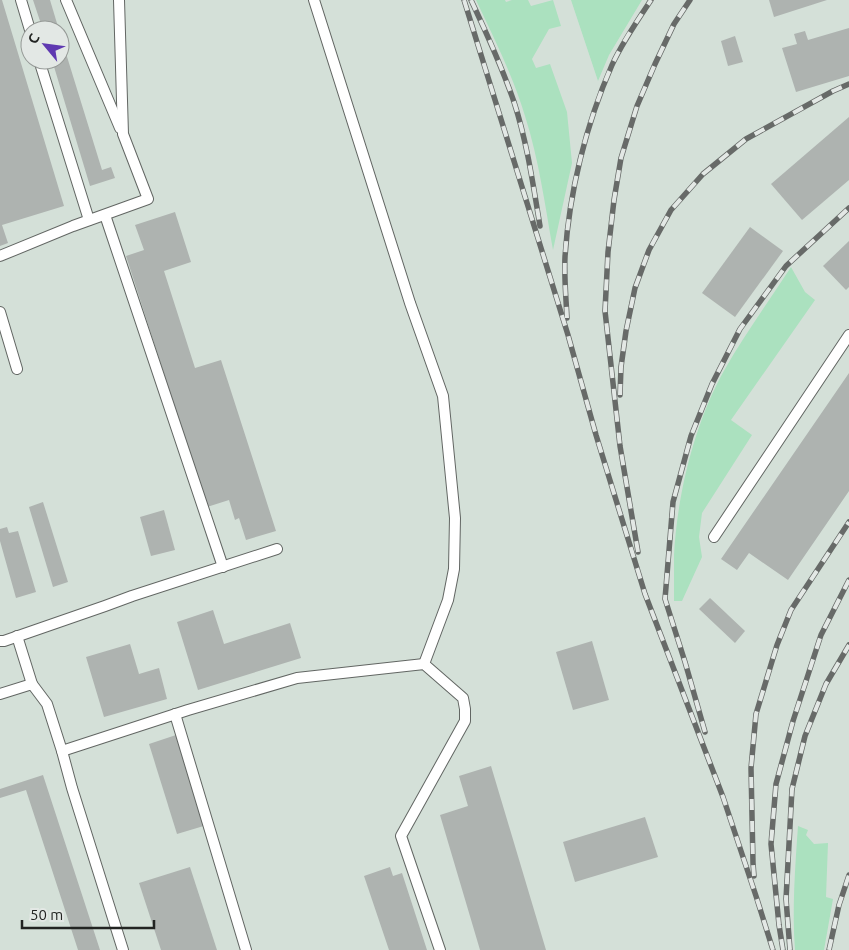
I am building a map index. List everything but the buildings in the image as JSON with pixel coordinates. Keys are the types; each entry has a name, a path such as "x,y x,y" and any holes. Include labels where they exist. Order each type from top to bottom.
{"lane":[{"path":"21,0 27,20"},
{"path":"0,256 89,220 148,199 123,134 66,0"},
{"path":"119,0 123,134"},
{"path":"314,0 410,303 443,396 455,518 454,569 448,600 424,664"},
{"path":"42,70 89,220"},
{"path":"105,215 223,567"},
{"path":"0,312 17,369"},
{"path":"714,537 849,336"},
{"path":"0,641 277,549"},
{"path":"17,636 32,684 47,704 123,950"},
{"path":"62,750 297,678 424,664 463,698 465,709 464,721 401,836 440,950"},
{"path":"0,694 32,684"},
{"path":"175,714 246,950"}],"shaded area":[{"path":"0,0 849,0 849,950 0,950"}],"green space":[{"path":"476,0 505,0 506,2 528,0 531,6 553,0 561,26 549,29 532,59 536,68 550,64 567,112 572,163 553,250 538,166 525,116 509,72"},
{"path":"571,0 642,0 609,55 598,81"},
{"path":"791,267 805,292 815,300 731,420 752,435 702,513 699,537 702,557 682,601 674,601 674,555 679,508 696,435 714,389 725,369"},
{"path":"798,826 808,830 806,835 814,844 828,843 826,897 833,899 824,950 795,950 794,904"}],"railway":[{"path":"464,0 568,335 596,435 645,594 723,797 773,950"},
{"path":"471,0 494,51 519,117 540,226"},
{"path":"567,318 565,257 570,208 580,159 594,111 612,65 625,40 651,0"},
{"path":"638,552 620,446 605,311 608,252 621,158 637,106 674,24 690,0"},
{"path":"620,395 621,367 626,331 635,288 649,250 671,210 703,174 746,139 849,84"},
{"path":"705,732 665,599 673,502 691,436 712,384 740,329 786,266 849,208"},
{"path":"754,876 751,768 756,714 777,645 791,610 849,522"},
{"path":"783,950 771,844 776,784 793,721 821,635 849,580"},
{"path":"790,950 786,899 792,789 805,736 826,684 849,645"},
{"path":"829,950 839,905 849,875"}]}
